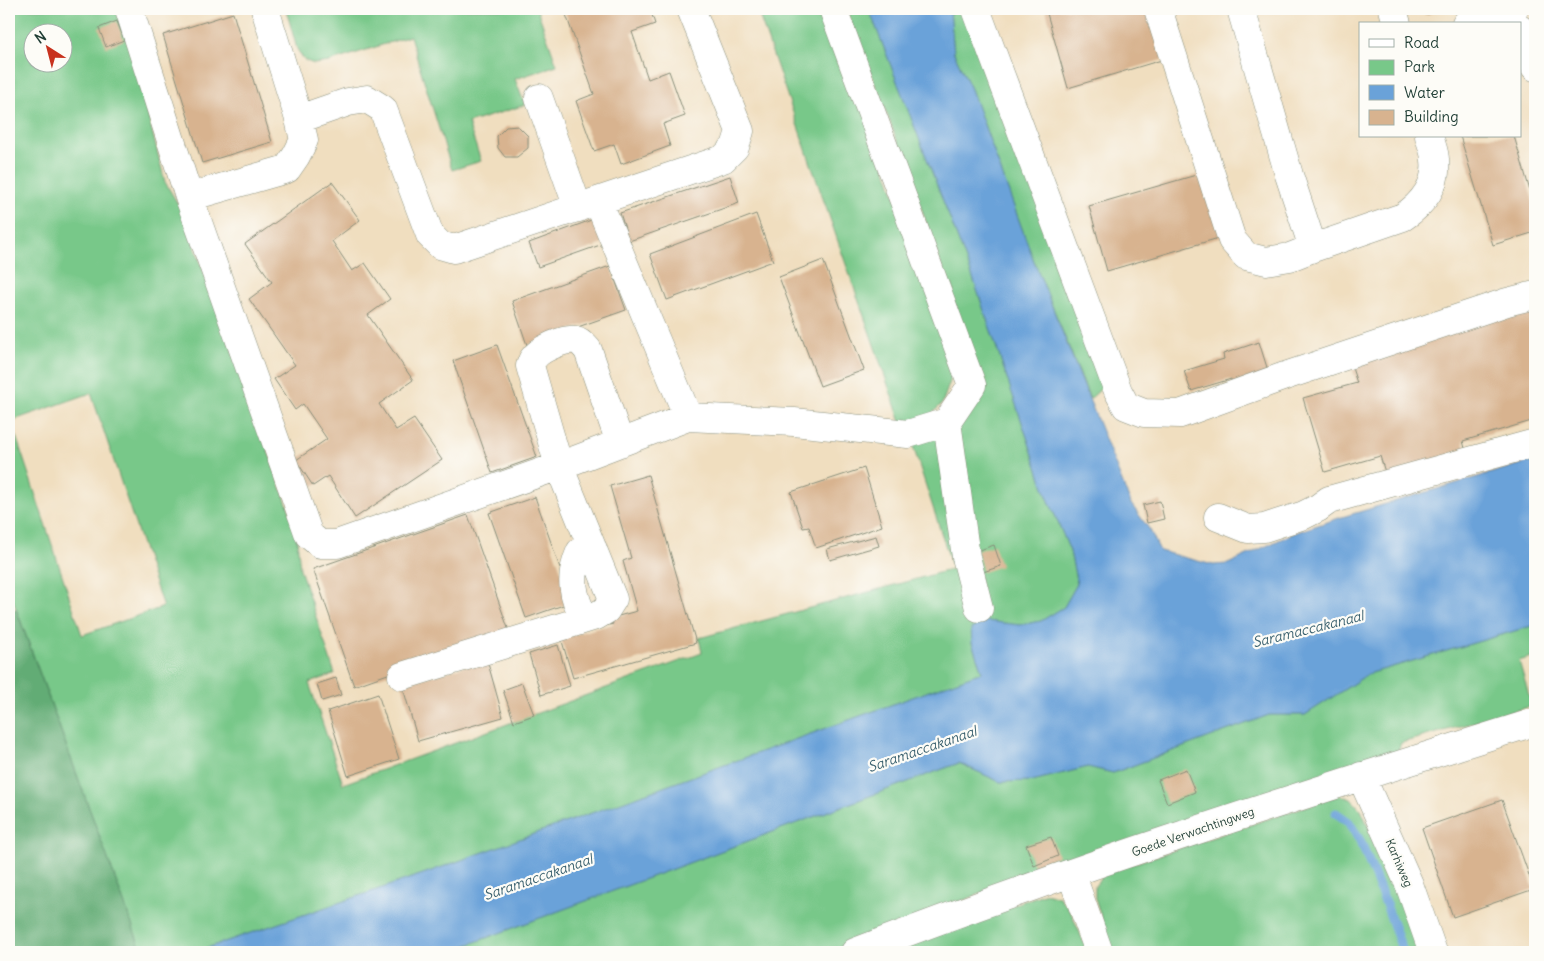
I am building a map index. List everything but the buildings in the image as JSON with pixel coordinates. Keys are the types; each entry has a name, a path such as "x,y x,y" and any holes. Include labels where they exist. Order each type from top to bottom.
{"street":[{"path":"129,9 189,197 309,535 320,544 337,544 559,466 688,417 794,422 908,434 947,422 972,385 833,9"},
{"path":"189,197 287,169 304,140 265,9"},
{"path":"299,119 348,102 367,100 383,109 430,235 440,245 454,249 723,159 735,147 740,131 691,9"},
{"path":"976,9 1114,382 1126,406 1144,413 1180,414 1295,373 1507,302 1535,295"},
{"path":"1158,9 1232,240 1246,256 1266,261 1290,257 1403,217 1414,210 1424,200 1430,189 1434,174 1436,160 1430,138"},
{"path":"1241,9 1313,248"},
{"path":"1393,9 1396,22"},
{"path":"1472,22 1514,9 1518,22"},
{"path":"1522,35 1535,67"},
{"path":"539,98 688,417"},
{"path":"402,676 596,616 606,610 613,599 559,466 530,366 532,359 539,352 565,340 580,342 588,350 620,443"},
{"path":"947,422 966,557 979,608"},
{"path":"1218,517 1248,529 1264,528 1304,515 1329,500 1535,443"},
{"name":"Goede Verwachtingweg","path":"855,952 948,916 1070,874 1361,776 1535,722"},
{"name":"Karhiweg","path":"1361,776 1409,884 1433,952"},
{"path":"1070,874 1099,952"}],"green space":[{"path":"9,9 121,9 165,182 182,211 296,529 300,569 335,674 309,683 343,784 702,653 699,638 953,569 912,443 967,414 985,394 907,166 846,9 869,9 973,278 1047,496 1070,551 1077,584 1064,607 1041,621 1020,625 986,621 972,643 982,672 423,874 195,952 142,952 9,589","holes":["91,393 163,607 82,635 11,421"]},
{"path":"286,9 537,9 557,65 515,79 525,105 468,123 481,161 452,170 410,36 329,62 314,64 304,60 297,49"},
{"path":"757,9 828,9 951,351 952,376 942,404 927,418 903,428"},
{"path":"944,9 966,9 1105,385 1090,399 1032,256 971,89 954,53 950,11"},
{"path":"16,609 142,952 9,952 9,611"},
{"path":"1535,625 1535,656 1519,661 1532,706 1401,743 1397,753 1001,886 827,952 448,952 959,763 1000,782 1032,781 1088,767 1113,773 1269,715 1305,715 1368,674"},
{"path":"1340,795 1351,799 1361,810 1369,828 1381,846 1424,952 1113,952 1095,899 1095,886 1105,873"},
{"path":"1046,893 1059,897 1070,910 1088,952 885,952"}],"water":[{"name":"Saramaccakanaal","path":"869,9 944,9 950,11 954,53 971,89 1032,256 1131,504 1150,530 1160,551 1213,565 1228,564 1294,533 1535,460 1535,625 1368,674 1305,715 1269,715 1113,773 1088,767 1032,781 1000,782 959,763 448,952 195,952 423,874 982,672 972,643 971,629 986,621 1020,625 1041,621 1064,607 1077,584 1070,551 1047,496 973,278"}],"waterway":[{"path":"1336,813 1349,822 1361,842 1403,952"}]}
